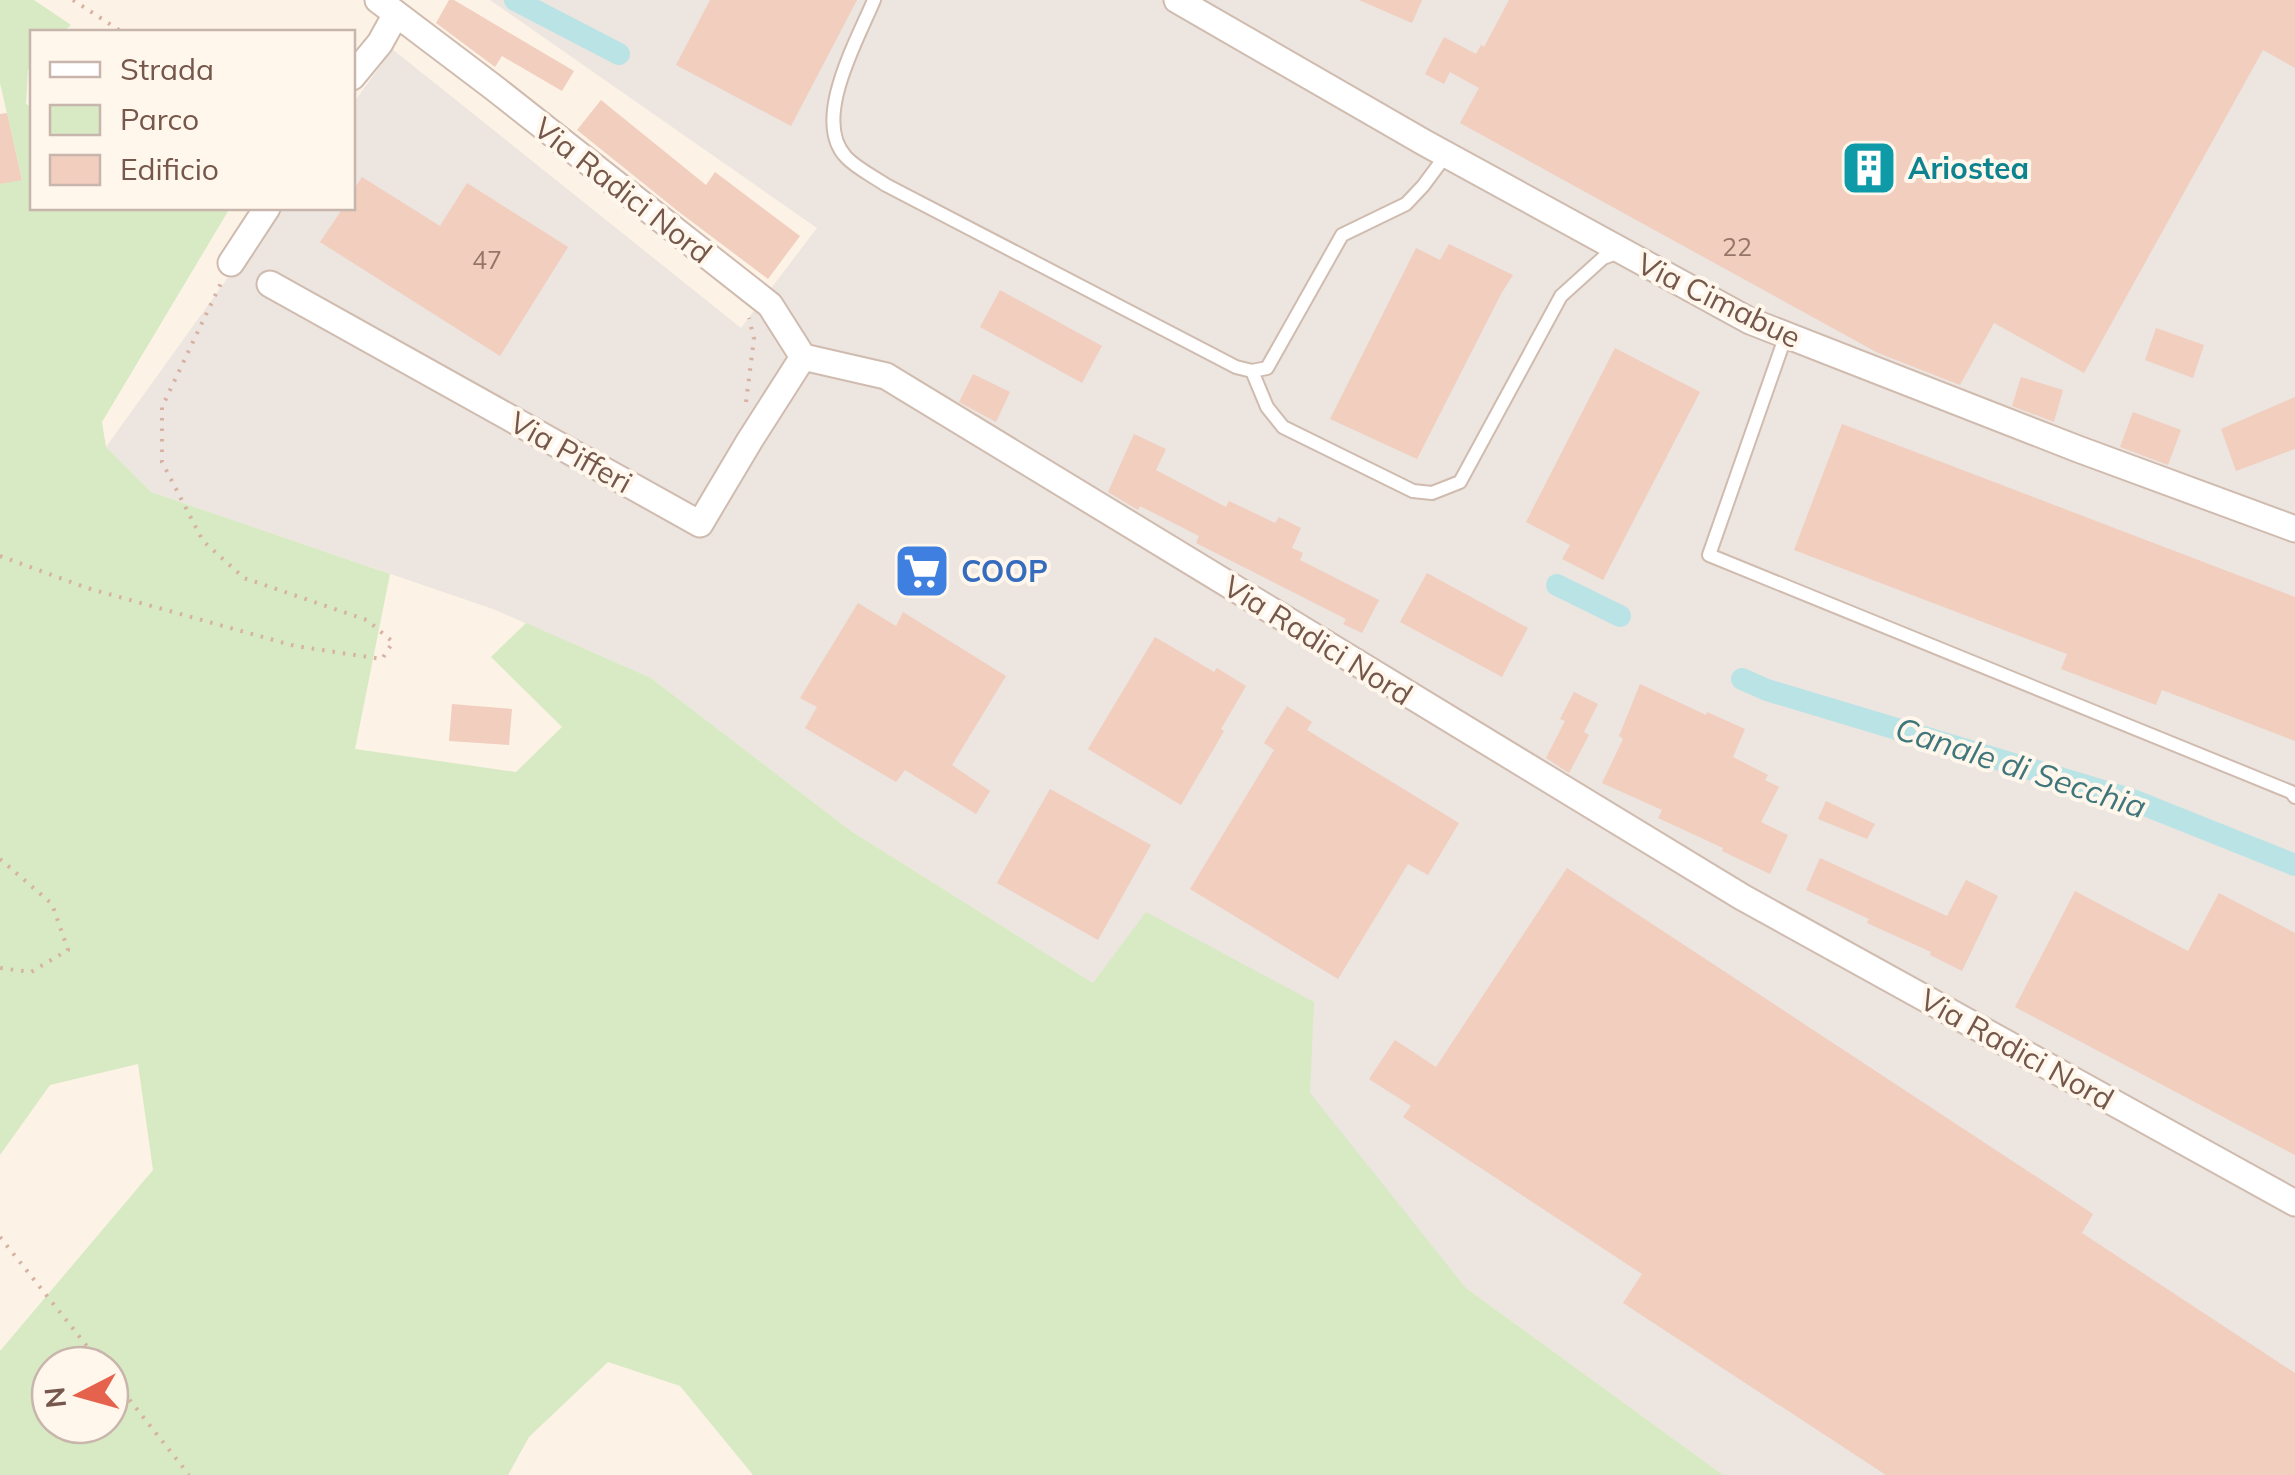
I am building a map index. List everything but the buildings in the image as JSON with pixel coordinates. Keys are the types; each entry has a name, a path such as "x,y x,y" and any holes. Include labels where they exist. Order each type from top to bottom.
{"street":[{"name":"Via Cimabue","path":"1176,0 1446,155 1750,321 2295,529"},
{"name":"Via Radici Nord","path":"355,74 380,43 387,7 770,305 803,358 886,376 1742,897 2295,1202"},
{"path":"231,264 266,210"},
{"name":"Via Pifferi","path":"270,284 700,524 803,358"}],"lane":[{"path":"874,0 835,100 833,133 845,156 903,194 1236,367 1252,371 1266,368 1342,234 1406,204 1446,155"},
{"path":"1252,371 1267,408 1283,427 1413,491 1432,494 1460,482 1561,296 1603,258 1622,251"},
{"path":"1786,335 1709,555 2291,792 2295,797"}],"path":[{"path":"73,0 119,30"},
{"path":"0,556 87,588 295,646 382,659 393,642 367,620 244,578 203,541 162,462 162,407 231,264"},
{"path":"747,308 754,339 746,408 762,420"},
{"path":"0,859 52,904 68,950 30,972 0,968"},
{"path":"0,1238 86,1345"},
{"path":"130,1401 189,1475"}],"shaded area":[{"path":"490,0 2295,0 2295,1475 1723,1475 1466,1288 1309,1093 1093,983 851,831 651,678 493,609 151,492 106,447 277,210 355,210 355,101 392,49 741,328 817,228"}],"green space":[{"path":"0,0 34,0 71,25 65,30 30,30 26,104 30,107 30,210 229,210 102,422 106,447 151,492 390,574 355,749 516,772 562,727 491,657 526,623 651,678 851,831 1093,983 1146,912 1314,1002 1310,1093 1466,1288 1723,1475 753,1475 680,1386 608,1362 529,1437 508,1475 0,1475 0,1351 153,1170 138,1064 50,1085 0,1155 0,184 22,179 0,83"}],"waterway":[{"name":"Canale di Secchia","path":"515,0 619,54"},
{"name":"Canale di Secchia","path":"1557,585 1620,616"},
{"name":"Canale di Secchia","path":"1742,679 1767,690 2130,799 2295,865"}],"place":[{"name":"Ariostea","path":"1869,168"},
{"name":"COOP","path":"922,571"}]}
